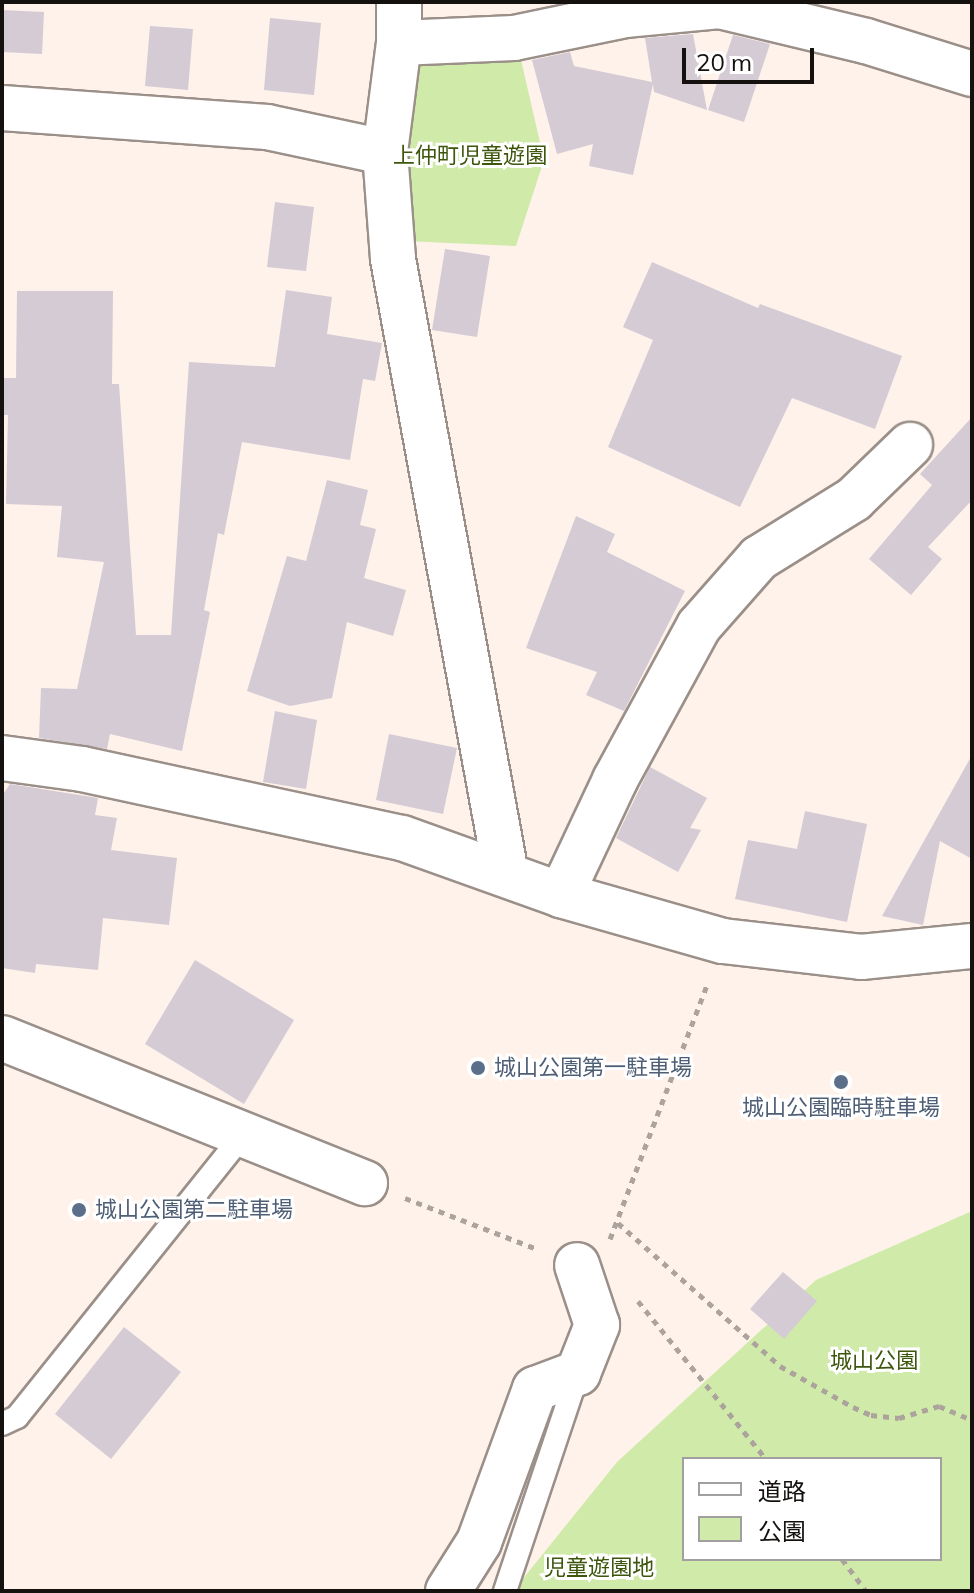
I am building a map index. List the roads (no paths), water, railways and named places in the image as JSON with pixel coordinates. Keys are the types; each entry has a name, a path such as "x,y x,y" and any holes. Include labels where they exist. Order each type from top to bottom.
{"street":[{"path":"506,874 393,259 385,152 399,22 514,38 625,15 720,6 866,41 972,74"},
{"path":"2,108 267,127 385,152"},
{"path":"561,895 615,780 699,626 759,558 854,499 910,445"},
{"path":"2,758 82,769 402,838 561,895 723,941 861,957 972,946"},
{"path":"2,1038 365,1183"},
{"path":"448,1591 479,1542 535,1389 578,1373 597,1325 577,1265"}],"lane":[{"path":"2,1424 17,1417 244,1134"},
{"path":"505,1591 578,1373"}],"place":[{"name":"城山公園第一駐車場","path":"478,1068"},
{"name":"城山公園臨時駐車場","path":"841,1082"},
{"name":"城山公園第二駐車場","path":"79,1210"}],"park label":[{"name":"上仲町児童遊園","path":"470,156"},
{"name":"城山公園","path":"874,1361"},
{"name":"児童遊園地","path":"599,1568"}]}
